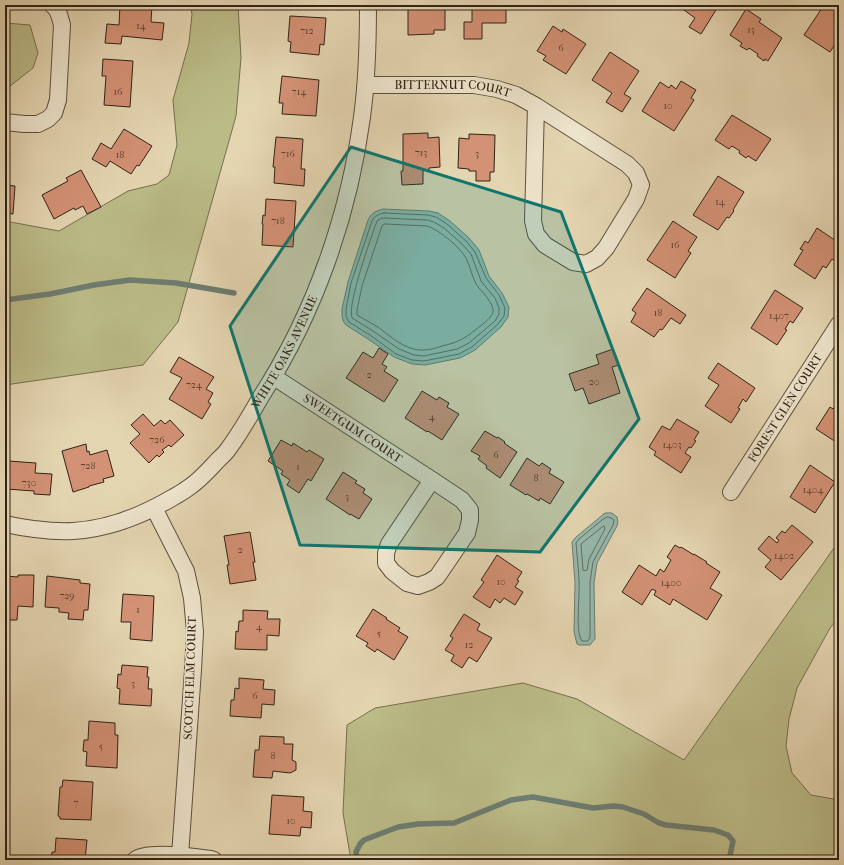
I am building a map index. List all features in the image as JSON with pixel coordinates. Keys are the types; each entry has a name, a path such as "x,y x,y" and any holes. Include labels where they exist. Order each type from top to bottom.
{"street":[{"path":"5,122 38,124 48,119 54,113 58,100 62,25 60,15 52,5"},
{"name":"WHITE OAKS AVENUE","path":"5,524 39,530 76,531 122,521 154,508 188,489 207,472 229,448 274,377 305,318 339,226 352,175 362,118 368,49 368,5"},
{"name":"BITTERNUT COURT","path":"366,85 474,85 497,89 516,95 536,106 628,164 636,173 641,185 636,199 606,248 597,258 586,264 573,262 545,245 536,234 533,221 536,106"},
{"name":"FOREST GLEN COURT","path":"731,492 839,324"},
{"name":"SWEETGUM COURT","path":"274,377 432,480 462,500 470,510 470,520 467,533 437,577 418,586 408,583 392,571 386,563 386,553 389,544 432,480"},
{"name":"SCOTCH ELM COURT","path":"154,508 186,571 192,598 194,626 193,670 180,856"},
{"path":"134,860 138,857 152,855 180,856 214,860"}],"highlighted area":[{"path":"351,147 561,212 639,419 540,552 300,545 230,326"}],"green space":[{"path":"190,5 238,5 241,58 236,116 178,322 143,365 5,385 5,221 59,231 128,191 157,184 169,175 177,145 173,100 189,43 192,14"},
{"path":"5,23 30,25 38,53 33,68 5,90"},
{"path":"839,541 839,617 830,628 797,688 789,719 786,746 792,773 811,795 839,800 839,860 351,860 343,813 347,725 375,708 523,683 577,699 684,760"}],"water":[{"path":"383,209 429,211 438,213 450,221 469,238 479,250 489,276 502,293 509,307 508,317 501,327 475,350 460,358 425,365 412,364 394,357 346,325 343,321 342,309 348,282 368,220 374,213"},
{"path":"605,513 612,513 617,517 618,522 597,563 594,583 595,639 590,645 579,645 577,644 574,632 575,583 572,542"}],"building":[{"path":"120,5 152,5 151,22 164,23 162,40 122,36 121,44 105,43 107,24 119,25"},
{"path":"408,5 445,5 445,30 434,30 434,34 408,35"},
{"path":"472,5 506,5 506,23 482,23 482,39 464,39 464,22 472,22"},
{"path":"682,5 719,5 701,34 689,27 695,18 684,10 685,8"},
{"path":"824,5 839,5 839,38 830,52 804,35"},
{"path":"746,9 761,19 759,22 782,38 768,61 765,59 764,61 757,56 758,54 749,48 747,50 740,46 742,43 730,35"},
{"path":"290,16 326,18 324,45 320,44 319,55 290,52 291,42 288,41"},
{"path":"553,26 562,32 563,29 586,44 566,74 543,60 546,56 537,51"},
{"path":"610,52 639,71 624,94 631,98 622,112 606,102 612,93 592,80"},
{"path":"103,59 133,61 130,107 104,105 106,76 102,76"},
{"path":"282,76 319,80 316,116 282,114 283,103 279,103"},
{"path":"681,81 696,90 691,98 694,100 674,131 642,111 660,82 669,88 671,85 676,89"},
{"path":"732,115 771,139 756,161 748,156 746,158 739,153 740,151 732,146 729,149 715,140"},
{"path":"124,129 152,146 139,166 137,165 131,174 110,161 106,167 92,159 101,143 111,149"},
{"path":"428,133 428,138 439,137 440,167 423,170 423,184 402,185 401,171 403,171 403,134"},
{"path":"469,134 495,135 494,172 490,172 490,181 476,181 476,171 458,168 459,138 469,139"},
{"path":"276,137 303,139 301,169 305,169 304,186 274,183 275,167 273,167"},
{"path":"81,170 101,207 87,214 83,206 75,210 74,208 54,219 42,195 68,181 66,178"},
{"path":"718,176 744,192 733,210 734,211 729,218 727,217 718,230 693,215"},
{"path":"5,185 15,186 13,214 5,213"},
{"path":"266,199 296,201 293,247 262,245 262,224 263,215 265,216"},
{"path":"673,221 697,237 688,251 691,253 675,278 647,260"},
{"path":"817,228 839,243 839,254 835,261 832,259 826,268 823,266 815,279 794,265 803,250 800,249 805,241 808,243"},
{"path":"647,288 686,315 680,324 671,318 662,330 660,329 654,337 631,322 636,313 632,310"},
{"path":"775,290 803,308 793,323 790,321 785,329 787,330 777,345 751,328"},
{"path":"379,348 388,354 382,364 387,367 384,371 398,380 384,402 346,378 363,352 373,358"},
{"path":"613,349 619,365 612,367 620,393 589,404 583,388 575,391 569,374 599,364 596,355"},
{"path":"179,357 214,377 206,389 213,393 208,402 211,404 202,419 169,399 182,378 170,372"},
{"path":"718,363 755,388 746,402 743,399 738,408 740,409 731,423 705,406 719,385 708,378"},
{"path":"422,391 437,400 439,397 449,403 447,407 459,414 442,440 405,418"},
{"path":"839,401 839,444 816,429 830,407 833,409"},
{"path":"143,414 154,426 161,420 165,424 170,420 184,435 171,447 169,445 162,450 164,452 159,457 157,455 149,463 130,443 140,434 131,425"},
{"path":"677,419 699,432 694,440 696,441 685,453 691,457 681,473 654,455 656,452 649,447 662,426 670,430"},
{"path":"485,431 497,438 498,437 517,452 500,478 486,468 487,466 478,459 480,456 471,451"},
{"path":"281,440 292,446 293,443 307,452 309,450 324,459 311,481 308,479 299,493 287,485 290,480 281,474 283,471 268,461"},
{"path":"86,444 87,452 89,451 90,455 107,450 114,476 103,479 104,482 73,492 62,451"},
{"path":"527,458 539,466 542,463 551,469 549,473 564,482 550,504 540,498 539,501 527,494 526,495 510,485"},
{"path":"8,461 36,463 35,473 52,474 50,495 34,494 34,491 6,489"},
{"path":"810,465 835,482 815,513 790,497"},
{"path":"343,472 357,481 355,483 365,489 363,493 372,499 359,519 350,515 326,499"},
{"path":"792,525 813,542 781,580 765,567 771,560 758,549 769,536 777,543 779,540 776,538 782,531 785,533"},
{"path":"250,532 255,562 253,562 256,580 230,584 227,565 229,565 224,536"},
{"path":"675,545 694,554 720,572 710,588 722,595 707,620 673,599 670,605 654,595 656,591 652,589 642,605 622,592 639,565 656,576 660,569 664,572 671,560 667,557"},
{"path":"497,555 522,572 515,587 523,592 515,605 504,598 500,603 495,599 490,608 473,597 484,582 481,580"},
{"path":"18,575 34,575 33,607 18,606 17,620 5,620 5,576 18,577"},
{"path":"47,576 80,580 80,583 90,584 88,610 84,610 83,620 68,619 69,613 59,612 59,608 45,607"},
{"path":"123,594 154,596 152,641 130,639 131,622 121,622"},
{"path":"373,609 400,628 398,631 408,637 394,660 377,649 375,652 366,646 368,643 356,636"},
{"path":"243,610 268,611 267,619 280,619 279,636 267,635 267,650 235,649 236,631 238,632 239,621 243,621"},
{"path":"464,614 480,624 477,630 492,638 477,662 469,657 462,668 451,661 454,655 445,650 453,638 450,636"},
{"path":"122,665 148,667 148,689 152,689 151,706 119,704 120,689 117,688 118,674 121,675"},
{"path":"239,678 264,680 263,689 275,690 274,705 262,704 261,718 230,716 231,700 234,700 235,688 239,689"},
{"path":"89,721 115,723 115,735 118,735 117,768 86,766 87,752 83,751 84,740 88,740"},
{"path":"260,736 284,737 284,744 293,744 292,760 296,762 296,770 290,773 273,771 272,778 253,777 255,750 259,750"},
{"path":"63,780 93,782 91,820 60,819 58,816 60,787 62,787"},
{"path":"272,795 304,797 303,811 312,812 311,828 301,827 300,836 269,834"},
{"path":"56,838 87,840 85,860 51,860 52,852 55,852"}],"waterway":[{"path":"5,300 130,280 176,283 234,293"},
{"path":"357,860 356,852 364,840 398,827 418,824 454,823 511,800 533,797 593,808 614,806 623,807 644,814 659,823 666,825 714,830 728,835 733,841 729,860"}]}
